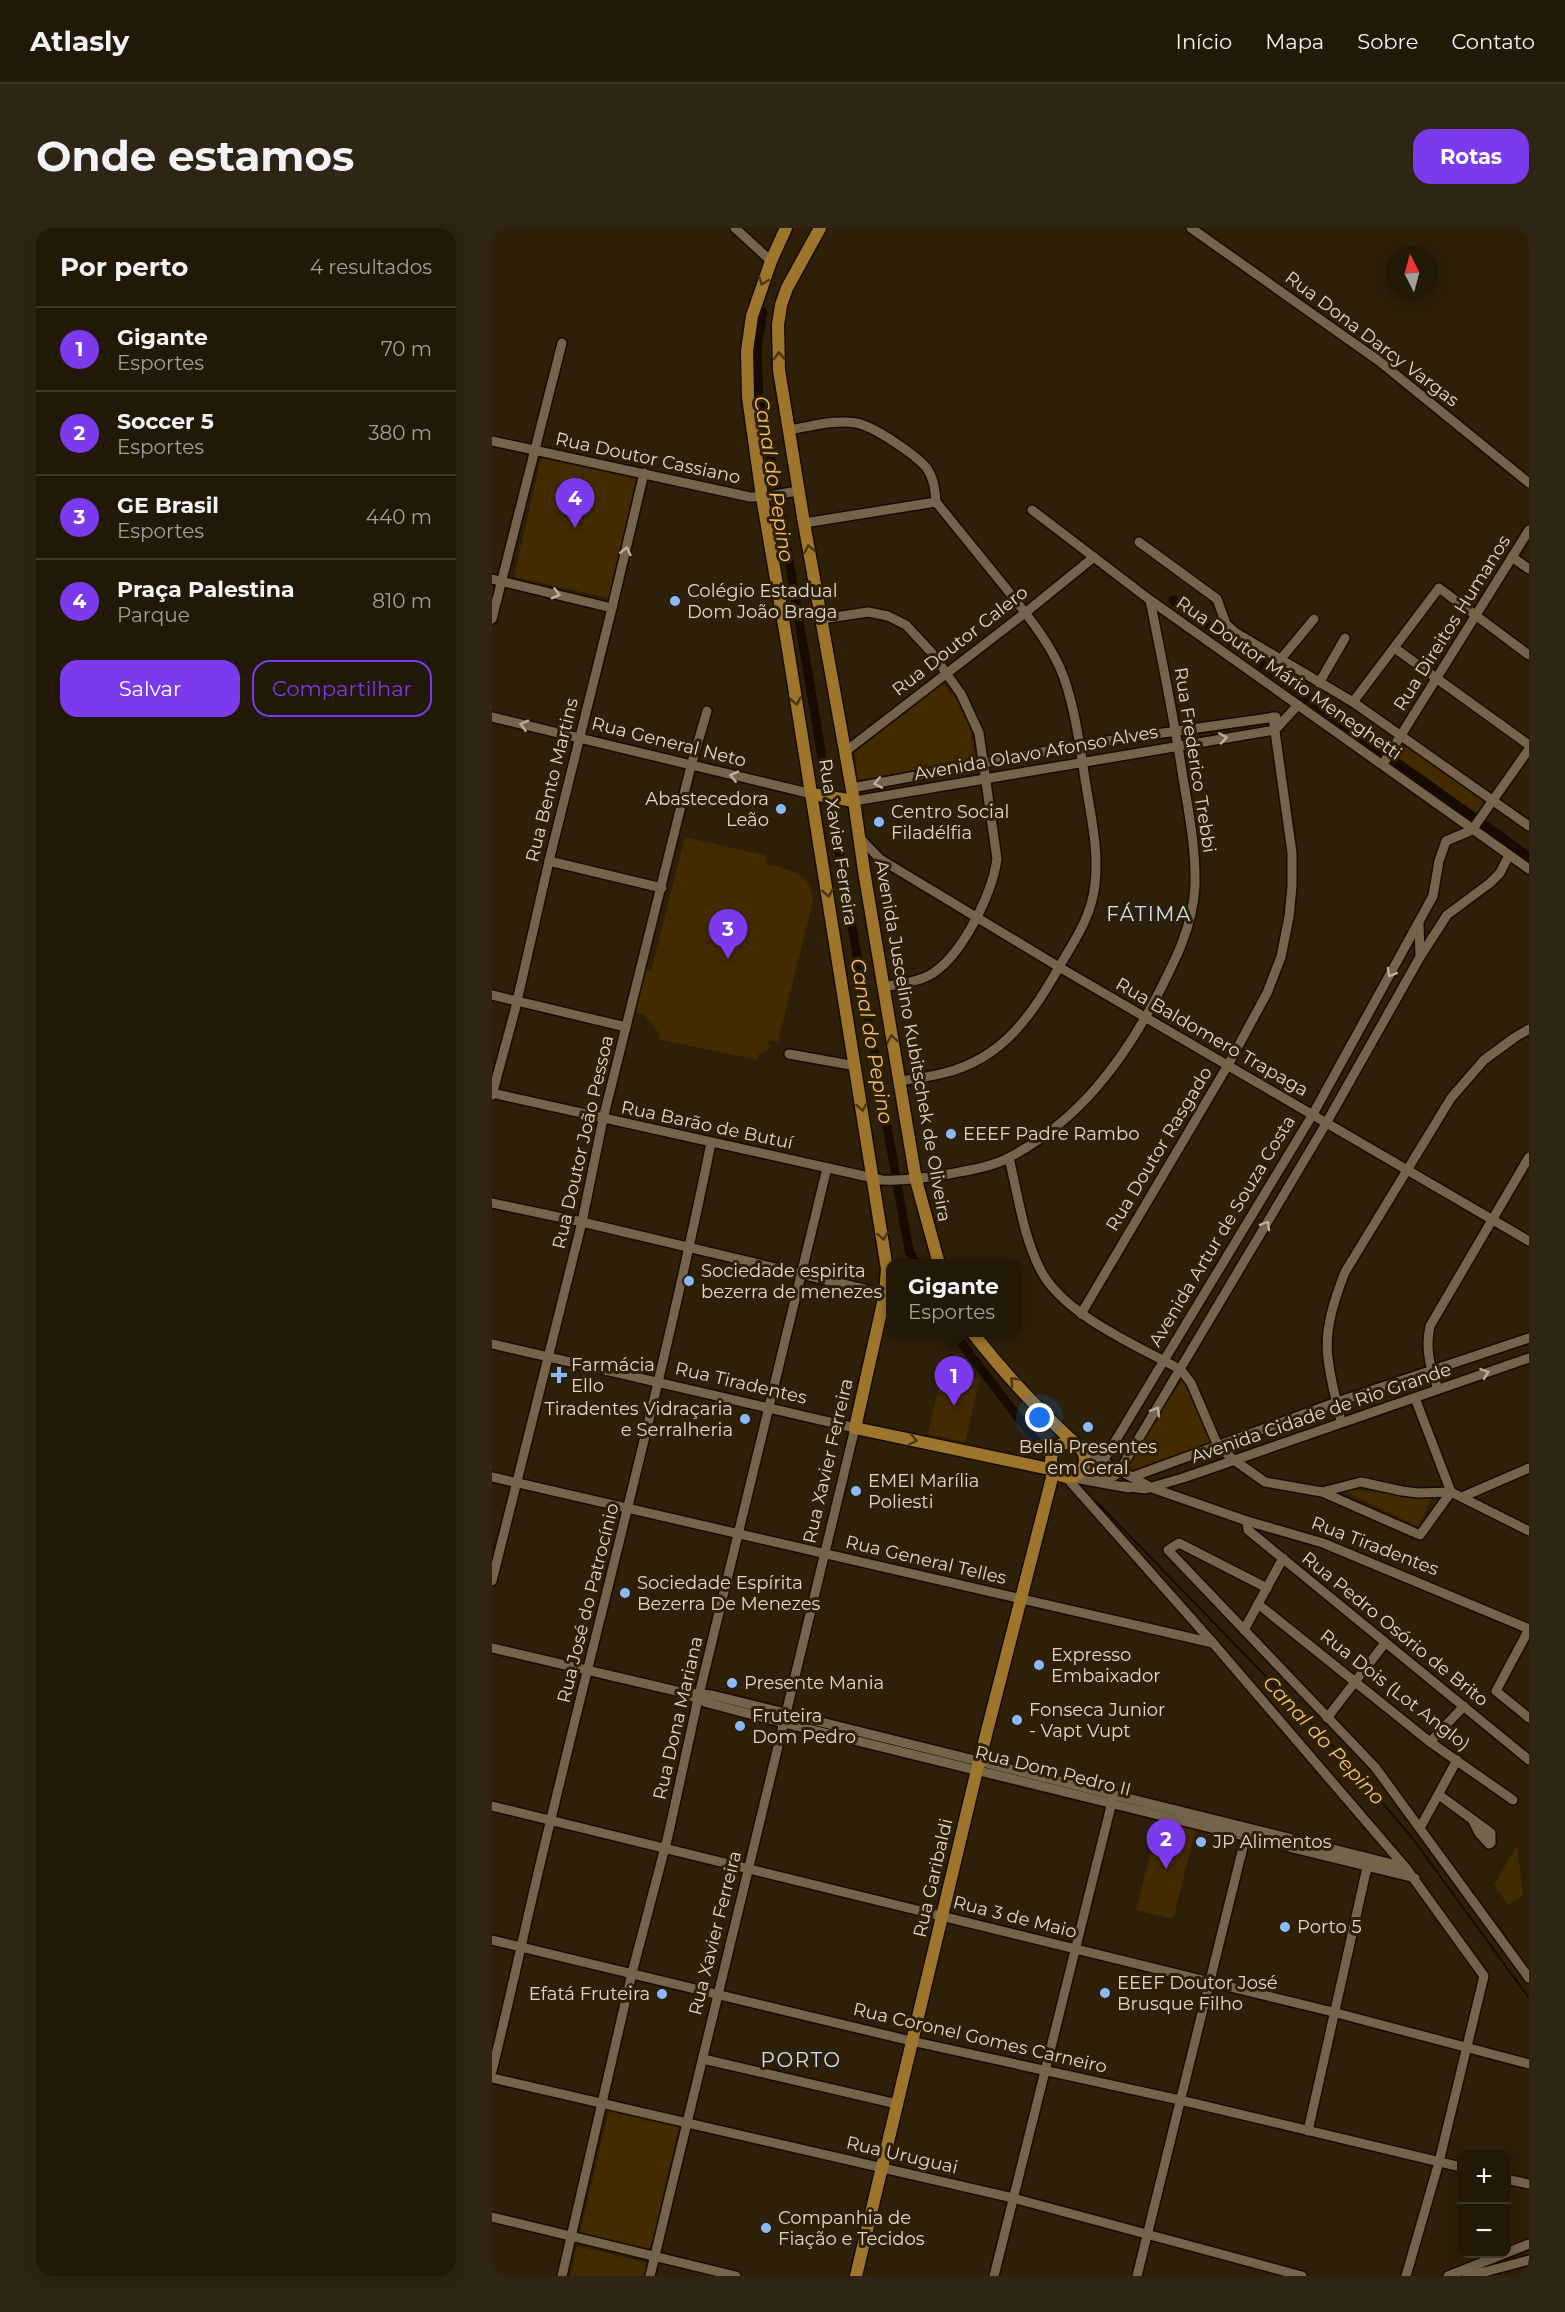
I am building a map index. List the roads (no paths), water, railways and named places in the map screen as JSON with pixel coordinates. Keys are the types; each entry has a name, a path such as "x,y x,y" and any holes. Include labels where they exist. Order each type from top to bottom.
{"main road":[{"path":"765,497 748,397 747,351 752,316 771,261 786,228"},
{"name":"Avenida Juscelino Kubitschek de Oliveira","path":"820,228 787,288 781,305 778,325 778,353 788,430 792,492 804,523 846,751 899,1081 909,1180 938,1259"},
{"name":"Rua Xavier Ferreira","path":"765,497 856,1066 878,1179 887,1259"},
{"path":"838,798 852,788"},
{"name":"Rua General Neto","path":"812,794 854,801"},
{"name":"Rua Xavier Ferreira","path":"855,1428 886,1286"},
{"path":"976,1337 999,1366 1053,1424 1080,1448 1086,1460 1083,1470 1062,1475 1052,1456 1056,1448 1065,1444 1080,1448"},
{"name":"Rua Tiradentes","path":"855,1428 1062,1475"},
{"name":"Rua Garibaldi","path":"856,2276 1020,1598 1049,1488 1062,1475"}],"street":[{"path":"735,228 771,261"},
{"name":"Rua Dona Darcy Vargas","path":"1191,228 1379,361 1529,483"},
{"path":"492,619 496,580 536,451 562,343"},
{"path":"788,430 845,422 858,423 870,428 916,458 927,468 934,482 936,502 1025,613 1048,646 1064,677 1076,723 1096,854 1095,884 1090,913 1043,996 1023,1023 1000,1047 973,1063 945,1073 899,1081"},
{"name":"Rua Doutor Cassiano","path":"492,441 750,497 792,492"},
{"name":"Rua Bento Martins","path":"492,1094 517,1000 644,473"},
{"path":"804,523 936,502"},
{"name":"Rua Doutor Mário Meneghetti","path":"1032,510 1150,600 1529,869"},
{"name":"Rua Direitos Humanos","path":"1383,764 1529,530"},
{"name":"Rua Doutor Mário Meneghetti","path":"1139,542 1217,599 1226,624 1236,633 1353,702 1529,826"},
{"name":"Rua Doutor Calero","path":"846,751 1094,557"},
{"path":"1512,557 1529,569"},
{"path":"496,580 612,608"},
{"path":"1353,702 1396,649 1439,588 1529,655"},
{"name":"Rua Frederico Trebbi","path":"909,1180 978,1168 1009,1158 1055,1129 1093,1094 1115,1068 1146,1017 1180,951 1193,906 1195,864 1176,730 1150,600"},
{"path":"822,619 868,612 888,616 906,625 920,638 970,710 979,733 987,779 997,859 995,873 976,917 956,950 936,971 914,982 883,987"},
{"path":"1280,660 1314,619"},
{"path":"1319,683 1345,638"},
{"path":"1396,649 1529,747 1472,830"},
{"path":"1275,729 1298,705"},
{"name":"Rua Doutor João Pessoa","path":"492,1581 582,1222 603,1119 691,766 707,711"},
{"name":"Avenida Olavo Afonso Alves","path":"852,788 1079,745 1288,715"},
{"name":"Rua General Neto","path":"492,717 812,794"},
{"name":"Rua Doutor Rasgado","path":"1081,1314 1228,1065 1267,993 1281,957 1289,917 1292,853 1273,717"},
{"name":"Avenida Olavo Afonso Alves","path":"854,801 1275,729"},
{"name":"Avenida Artur de Souza Costa","path":"1101,1461 1105,1458 1312,1114 1433,896 1438,861 1446,841 1472,830"},
{"name":"Rua Baldomero Trapaga","path":"858,837 880,859 1059,967 1529,1241"},
{"name":"Avenida Artur de Souza Costa","path":"1120,1470 1327,1122 1420,957 1447,915 1490,884 1500,873 1509,855"},
{"path":"864,871 866,863 871,859 880,859"},
{"path":"549,861 662,888"},
{"name":"Avenida Artur de Souza Costa","path":"1419,921 1420,957"},
{"path":"492,994 626,1027"},
{"path":"1341,1422 1327,1357 1329,1327 1335,1299 1345,1272 1405,1170 1451,1098 1484,1060 1529,1029"},
{"path":"789,1054 856,1066"},
{"name":"Rua Barão de Butuí","path":"492,1094 878,1179 909,1180"},
{"name":"Rua José do Patrocínio","path":"492,2071 690,1248 711,1143"},
{"path":"1438,1389 1431,1371 1426,1342 1430,1326 1529,1157"},
{"path":"1009,1158 1027,1233 1042,1272 1081,1314 1181,1370 1191,1383 1218,1446 1234,1460 1265,1482 1322,1492 1420,1535 1451,1491"},
{"name":"Rua Dona Mariana","path":"562,2276 632,1973 827,1168"},
{"path":"492,1203 885,1294"},
{"path":"1238,1236 1254,1245"},
{"name":"Avenida Cidade de Rio Grande","path":"1132,1477 1337,1402 1528,1339"},
{"name":"Rua Tiradentes","path":"492,1344 855,1428"},
{"name":"Avenida Cidade de Rio Grande","path":"1123,1486 1152,1488 1184,1478 1529,1358"},
{"path":"1415,1398 1451,1491"},
{"name":"Rua Xavier Ferreira","path":"650,2276 855,1428"},
{"name":"Rua Tiradentes","path":"1080,1448 1152,1488 1247,1521 1323,1543 1529,1629"},
{"path":"1462,1497 1529,1468"},
{"path":"1093,1481 1110,1479 1120,1470"},
{"path":"1062,1475 1213,1643 1415,1878 1484,1976 1440,2162 1406,2276"},
{"name":"Rua Tiradentes","path":"1062,1475 1123,1486 1204,1506"},
{"name":"Rua General Telles","path":"492,1477 1213,1643"},
{"path":"1181,1498 1176,1491 1184,1478"},
{"path":"1322,1492 1360,1482 1402,1491 1451,1491 1529,1531"},
{"name":"Rua Pedro Osório de Brito","path":"1247,1521 1248,1530 1529,1760"},
{"path":"1267,1588 1179,1543 1168,1550 1375,1767 1529,1978"},
{"path":"1244,1630 1283,1558"},
{"name":"Rua Dois (Lot Anglo)","path":"1258,1604 1430,1742 1513,1800"},
{"path":"1529,1629 1496,1691 1529,1718"},
{"path":"1327,1718 1385,1643"},
{"name":"Rua Dom Pedro II","path":"492,1648 699,1696 1170,1813 1368,1863 1415,1878"},
{"path":"1430,1742 1464,1706"},
{"path":"1420,1828 1457,1760"},
{"path":"1439,1795 1472,1819"},
{"path":"994,2276 1112,1799"},
{"name":"Rua 3 de Maio","path":"492,1806 1333,2012 1529,2064"},
{"path":"1137,2276 1246,1832"},
{"path":"1308,2131 1368,1863"},
{"name":"Rua Dom Pedro II","path":"1368,1863 1406,1868"},
{"name":"Rua Coronel Gomes Carneiro","path":"492,1940 911,2041 1180,2100 1457,2167"},
{"path":"703,2059 897,2104"},
{"name":"Rua Uruguai","path":"492,2078 1013,2199 1302,2276"},
{"path":"1511,2180 1529,2184"},
{"path":"492,2217 736,2276"},
{"path":"1453,2275 1529,2244"},
{"path":"1453,2275 1484,2272 1529,2260"}],"waterway":[{"name":"Canal do Pepino","path":"763,312 757,349 759,399 776,483 827,787"},
{"path":"1173,600 1384,753"},
{"path":"1395,761 1472,816"},
{"name":"Canal do Pepino","path":"833,818 909,1250 914,1259"},
{"path":"1486,826 1529,857"},
{"name":"Canal do Pepino","path":"957,1337 1040,1446"},
{"name":"Canal do Pepino","path":"1096,1501 1342,1755 1413,1839 1529,1998"}],"place":[{"name":"Praça Palestina","path":"575,528"},
{"name":"Colégio Estadual Dom João Braga","path":"675,601"},
{"name":"Abastecedora Leão","path":"781,809"},
{"name":"Centro Social Filadélfia","path":"879,822"},
{"name":"GE Brasil","path":"728,959"},
{"name":"EEEF Padre Rambo","path":"951,1134"},
{"name":"Sociedade espirita bezerra de menezes","path":"689,1281"},
{"name":"Farmácia Ello","path":"559,1375"},
{"name":"Gigante","path":"954,1406"},
{"name":"Tiradentes Vidraçaria e Serralheria","path":"745,1419"},
{"name":"Bella Presentes em Geral","path":"1088,1427"},
{"name":"EMEI Marília Poliesti","path":"856,1491"},
{"name":"Sociedade Espírita Bezerra De Menezes","path":"625,1593"},
{"name":"Expresso Embaixador","path":"1039,1665"},
{"name":"Presente Mania","path":"732,1683"},
{"name":"Fonseca Junior - Vapt Vupt","path":"1017,1720"},
{"name":"Fruteira Dom Pedro","path":"740,1726"},
{"name":"JP Alimentos","path":"1201,1842"},
{"name":"Soccer 5","path":"1166,1869"},
{"name":"Porto 5","path":"1285,1927"},
{"name":"EEEF Doutor José Brusque Filho","path":"1105,1993"},
{"name":"Efatá Fruteira","path":"662,1994"},
{"name":"Companhia de Fiação e Tecidos","path":"766,2228"}],"district":[{"name":"FÁTIMA","path":"1149,914"},
{"name":"PORTO","path":"801,2060"}]}
